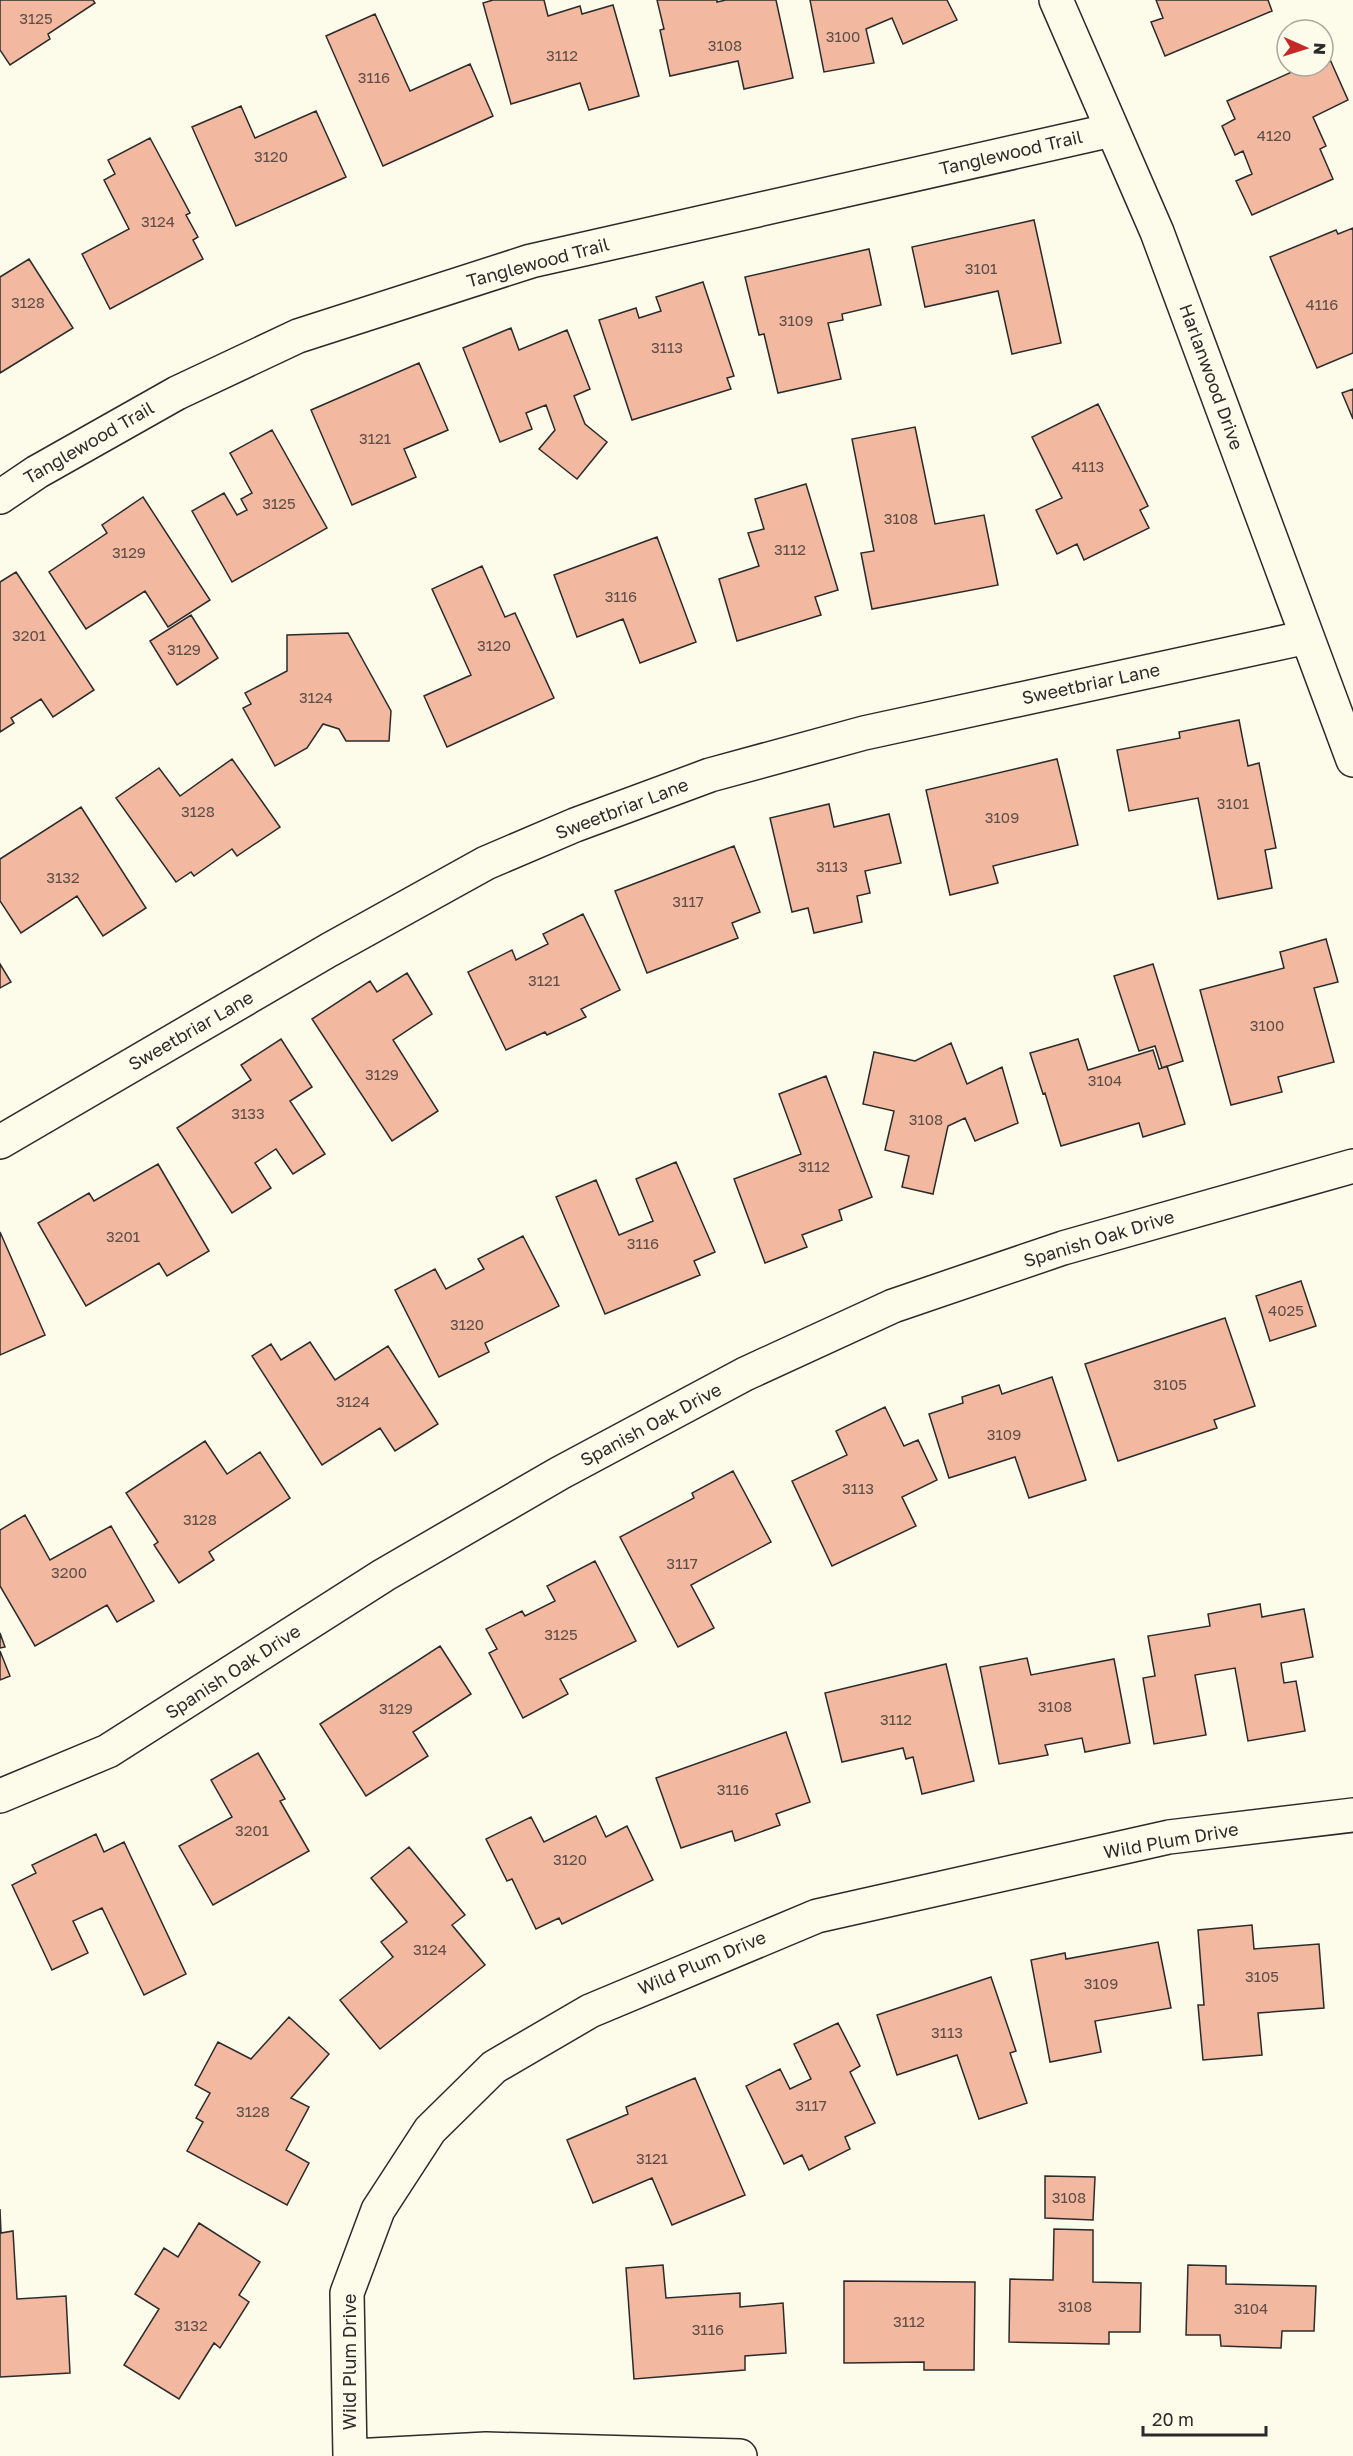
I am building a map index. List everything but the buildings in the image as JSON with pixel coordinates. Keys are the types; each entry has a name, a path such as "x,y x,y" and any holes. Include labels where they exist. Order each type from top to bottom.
{"street":[{"name":"Harlanwood Drive","path":"1056,0 1157,232 1353,760"},
{"name":"Tanglewood Trail","path":"0,497 37,472 177,393 298,336 531,261 1112,130"},
{"name":"Sweetbriar Lane","path":"0,1142 329,950 465,874 575,825 710,775 864,733 1307,637"},
{"name":"Spanish Oak Drive","path":"0,1796 108,1751 384,1575 560,1473 756,1370 892,1306 1063,1248 1353,1166"},
{"name":"Wild Plum Drive","path":"352,2456 347,2294 351,2283 378,2210 423,2140 430,2130 494,2067 590,2011 817,1916 1168,1837 1353,1815"},
{"path":"352,2456 486,2449 740,2456"}]}
